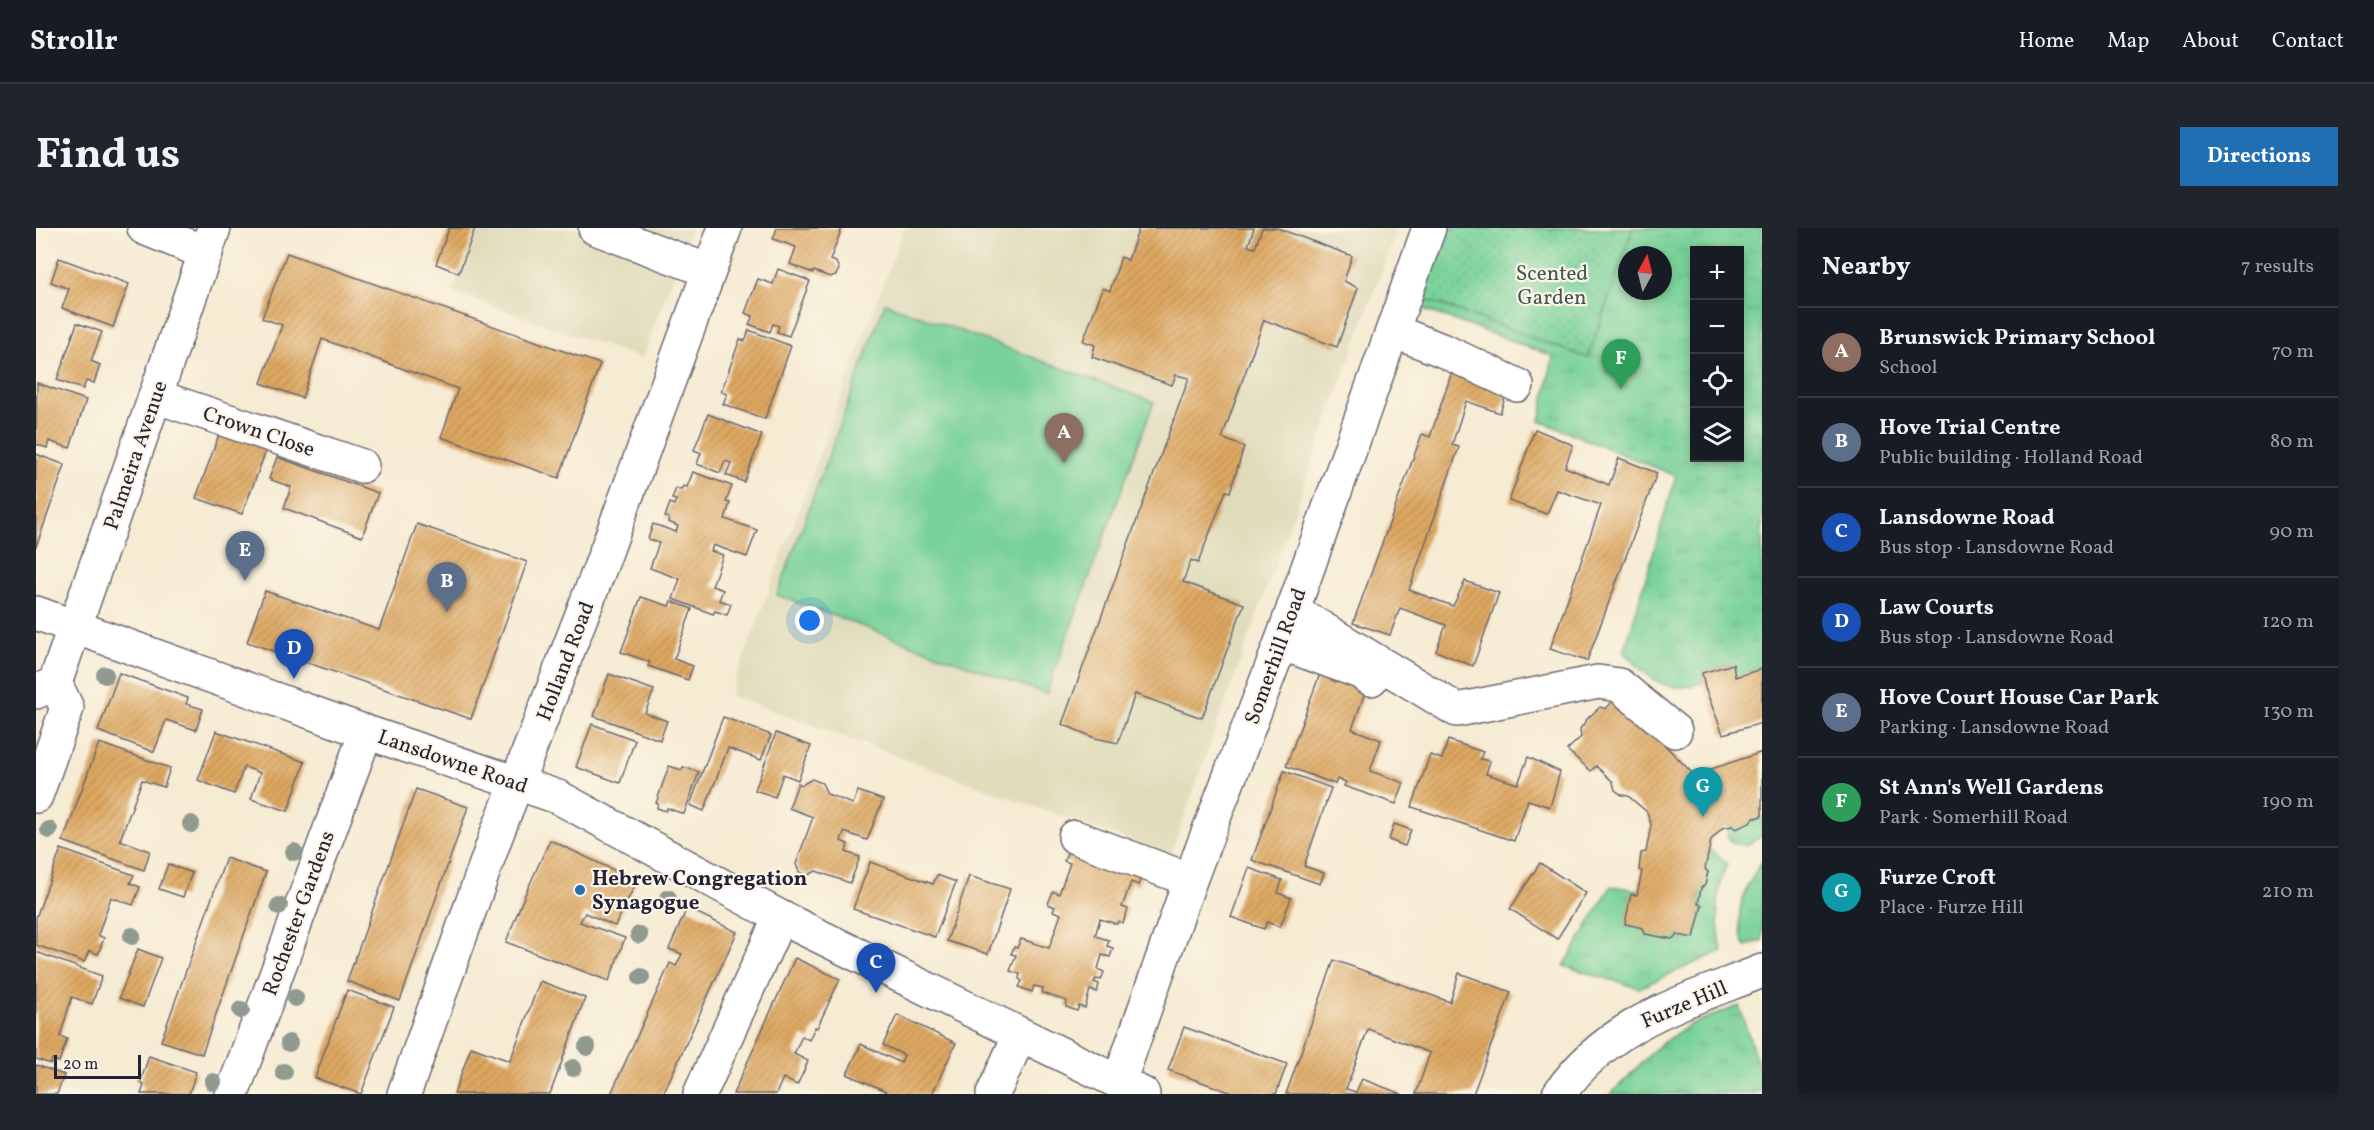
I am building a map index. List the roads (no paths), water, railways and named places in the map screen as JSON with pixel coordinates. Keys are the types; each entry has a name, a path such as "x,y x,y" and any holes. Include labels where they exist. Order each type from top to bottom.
{"street":[{"path":"144,228 210,240"},
{"path":"595,228 709,271"},
{"name":"Holland Road","path":"404,1094 517,782 600,568 725,228"},
{"name":"Somerhill Road","path":"1131,1088 1142,1021 1190,880 1293,611 1429,228"},
{"name":"Palmeira Avenue","path":"36,796 67,708 46,687 75,627 210,240"},
{"path":"1394,331 1517,385"},
{"name":"Crown Close","path":"155,396 362,466"},
{"path":"1293,611 1457,710 1598,682 1619,686 1675,731"},
{"name":"Lansdowne Road","path":"36,613 366,732 558,797 780,917 1131,1088"},
{"path":"1281,643 1360,672 1446,726"},
{"name":"Rochester Gardens","path":"232,1094 366,732"},
{"path":"1075,837 1190,880"},
{"path":"700,1094 780,917"},
{"name":"Furze Hill","path":"1559,1094 1590,1059 1619,1034 1650,1015 1762,971"},
{"path":"993,1094 1020,1034"}],"place":[{"name":"St Ann's Well Gardens","path":"1621,389"},
{"name":"Brunswick Primary School","path":"1064,463"},
{"name":"Hove Court House Car Park","path":"245,581"},
{"name":"Hove Trial Centre","path":"447,612"},
{"name":"Law Courts","path":"294,679"},
{"name":"Furze Croft","path":"1703,817"},
{"name":"Hebrew Congregation Synagogue","path":"580,890"},
{"name":"Lansdowne Road","path":"876,993"}],"park label":[{"name":"Scented Garden","path":"1552,285"}]}
